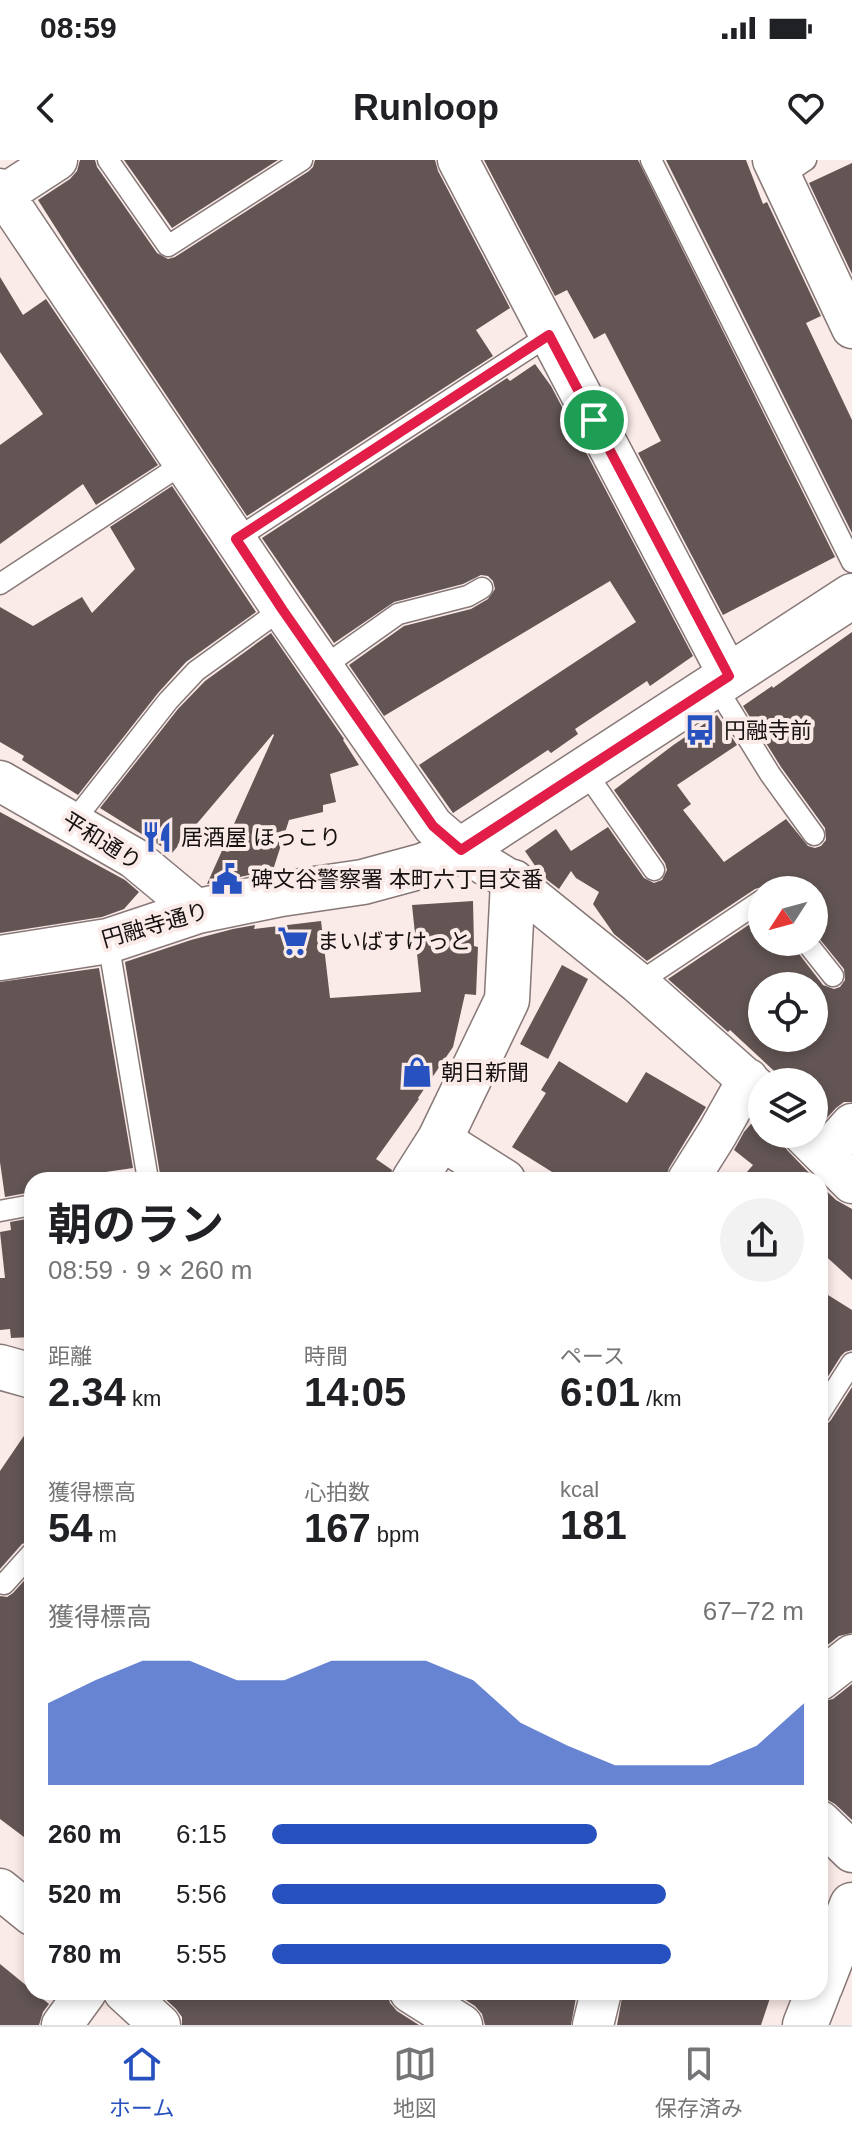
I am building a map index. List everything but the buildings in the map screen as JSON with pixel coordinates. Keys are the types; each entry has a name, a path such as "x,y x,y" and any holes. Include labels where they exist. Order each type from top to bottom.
{"street":[{"path":"57,160 1,194 433,826 461,850 513,882 638,983 748,1080"},
{"path":"458,160 722,681"},
{"path":"787,166 852,328"},
{"name":"円融寺通り","path":"0,958 108,941 198,911 363,882 422,866 461,850 722,681 850,593"},
{"name":"平和通り","path":"0,781 134,858 198,911"},
{"path":"419,1172 440,1139 507,1000 513,882"},
{"path":"693,1172 717,1134 748,1095"},
{"path":"828,1136 852,1124"},
{"path":"440,1139 492,1172"},
{"path":"817,1148 852,1183"},
{"path":"0,1367 24,1374"},
{"path":"828,1674 852,1655"},
{"path":"828,1829 852,1852"},
{"path":"0,1889 24,1908"},
{"path":"828,1967 852,1905"},
{"path":"62,2025 80,2000"},
{"path":"133,2000 160,2025"},
{"path":"423,2000 462,2025"},
{"path":"593,2025 599,2000"},
{"path":"805,2025 815,2000"}],"lane":[{"path":"108,160 168,246 302,160"},
{"path":"651,160 850,593"},
{"path":"236,539 549,335"},
{"path":"0,584 184,463"},
{"path":"323,667 398,614 468,596 482,588"},
{"path":"73,822 168,701 196,671 282,609"},
{"path":"722,681 770,774 814,835"},
{"path":"584,770 654,870"},
{"path":"638,983 748,909"},
{"path":"108,941 147,1172"},
{"path":"817,956 833,976"},
{"path":"0,1211 24,1206"},
{"path":"828,1400 852,1363"},
{"path":"4,1584 24,1562"}],"place":[{"name":"円融寺前","path":"700,730"},
{"name":"居酒屋 ほっこり","path":"157,837"},
{"name":"碑文谷警察署 本町六丁目交番","path":"227,879"},
{"name":"まいばすけっと","path":"293,941"},
{"name":"朝日新聞","path":"417,1072"}],"route":[{"path":"549,335 594,420 729,676 461,850 433,826 236,539 549,335"}]}
